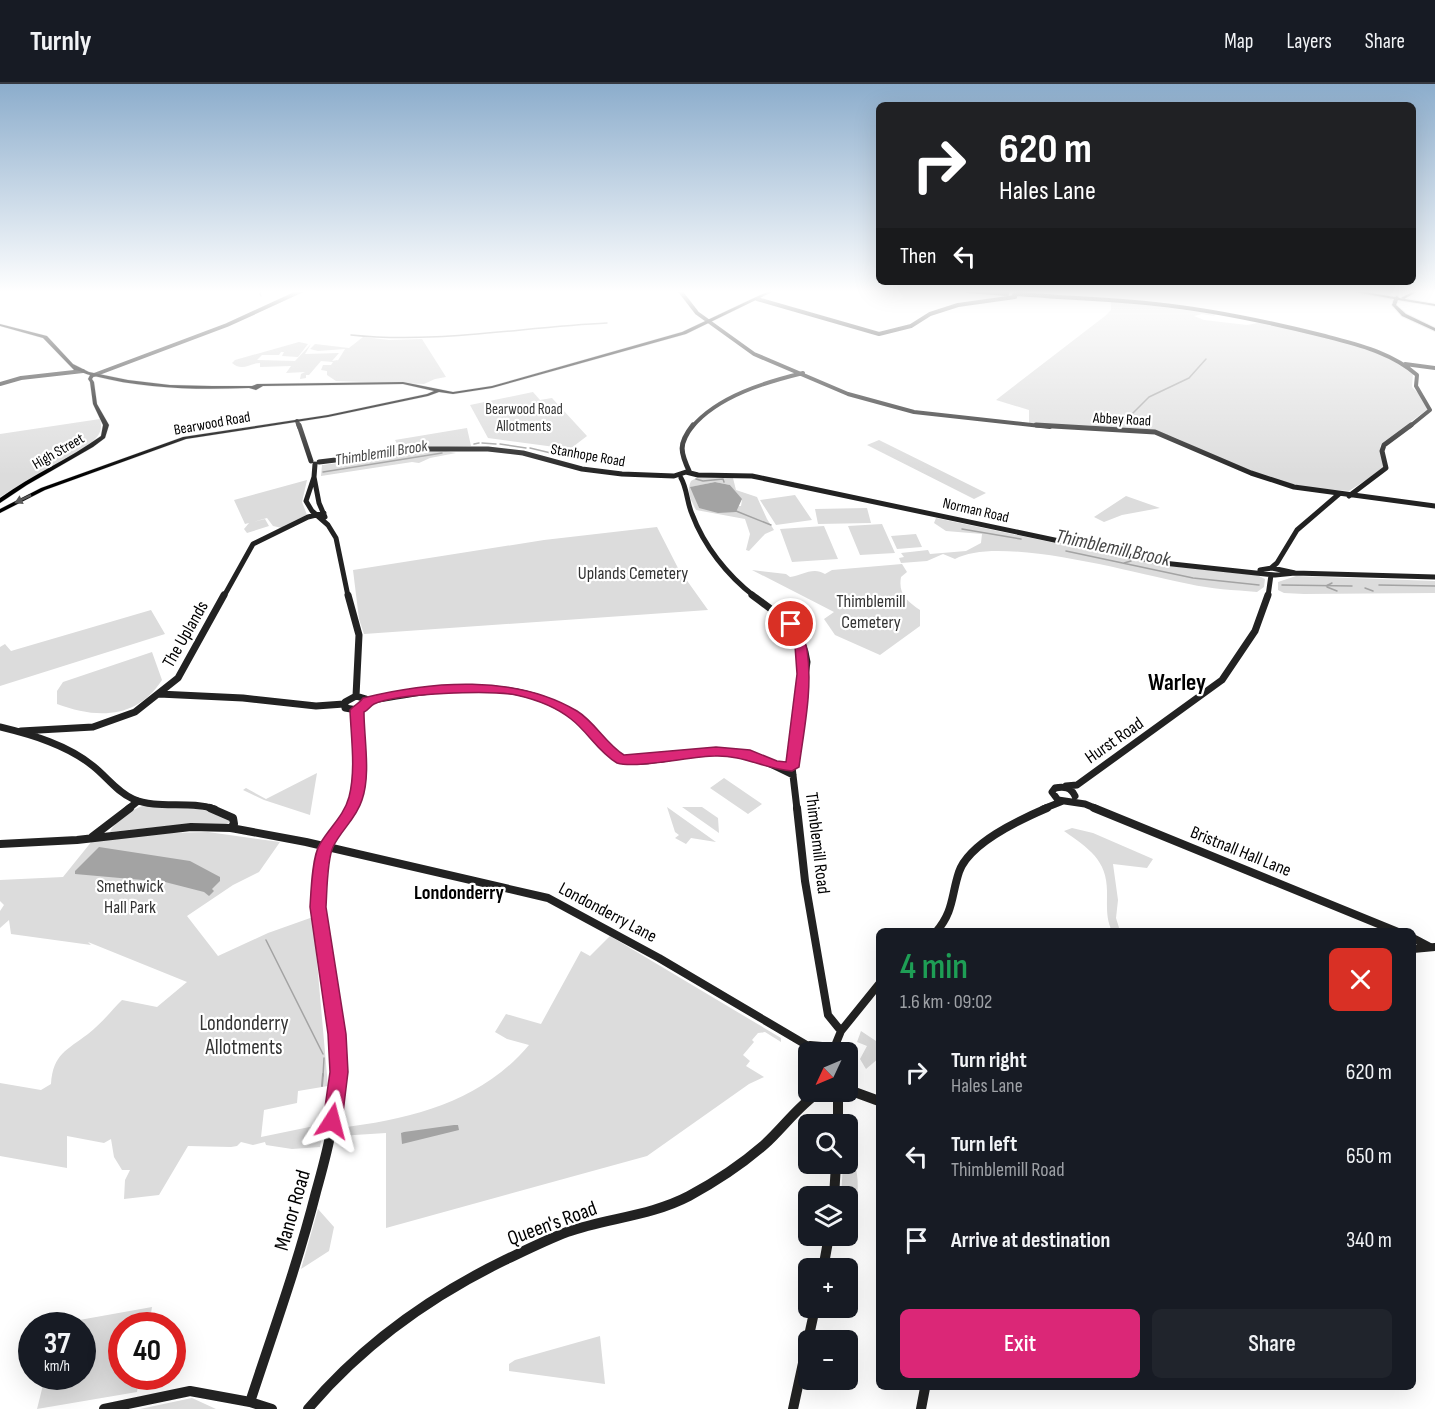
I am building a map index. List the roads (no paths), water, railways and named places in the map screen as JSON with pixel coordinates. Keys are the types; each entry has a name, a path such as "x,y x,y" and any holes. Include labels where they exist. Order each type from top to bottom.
{"main road":[{"path":"61,353 81,372 93,378 212,388 251,387 256,389 261,386 399,383 438,390"},
{"name":"Bearwood Road","path":"0,511 44,487 61,483 185,438 297,421 431,395 438,390 464,392 545,374 617,353"},
{"name":"High Street","path":"2,499 103,437 106,425 99,409 93,378"},
{"path":"38,484 36,481 43,474"},
{"path":"2,499 24,485 38,484 44,487"}],"street":[{"path":"93,378 157,353"},
{"name":"Abbey Road","path":"752,353 848,394 914,412 1060,428 1155,432 1272,480 1305,490 1435,506"},
{"path":"1379,353 1405,364 1435,368"},
{"path":"1349,496 1386,468 1382,450 1384,444 1421,419 1430,410 1416,386 1417,375 1405,364"},
{"path":"0,384 21,378 81,372"},
{"name":"Thimblemill Road","path":"803,373 732,397 701,417 683,440 685,495 701,537 739,584 798,631 805,645 807,662 793,771 805,881 828,1015 841,1031"},
{"path":"297,421 315,462 314,477 306,501 316,515 328,525"},
{"name":"Stanhope Road","path":"315,462 426,449 488,449 523,453 593,470 627,474 686,476"},
{"name":"Norman Road","path":"686,476 752,476 1163,563 1249,571 1435,578"},
{"path":"314,477 319,503 336,538 340,569 358,635 356,696"},
{"name":"Hurst Road","path":"1072,795 1222,680 1237,662 1258,623 1274,572 1297,530 1339,494"},
{"name":"The Uplands","path":"21,731 93,727 135,712 172,684 182,673 253,544 324,513"},
{"path":"159,694 241,698 322,706 344,704 356,696 365,698 367,701 413,693 465,689 516,691 546,700 575,716 613,755 622,760 716,751 750,755 793,771"},
{"path":"344,704 347,709 357,710 364,707 367,701"},
{"name":"Manor Road","path":"250,1402 306,1231 327,1152 337,1090 339,1072 334,1006 318,907 321,863 325,847 349,815 356,797 359,780 357,710"},
{"path":"0,727 39,737 74,753 128,796 138,801 216,808 233,818 234,824 231,828"},
{"name":"The Uplands","path":"39,737 53,730"},
{"path":"1042,808 1053,796 1054,789 1063,787 1072,795"},
{"path":"1053,796 1072,795"},
{"path":"939,928 951,912 959,874 964,862 1012,824 1072,795"},
{"name":"Bristnall Hall Lane","path":"1072,795 1085,804 1388,928"},
{"path":"90,838 138,801"},
{"path":"105,836 109,825"},
{"name":"Londonderry Lane","path":"0,844 90,838 191,827 231,828 548,898 590,919 804,1042"},
{"path":"1416,939 1432,947"},
{"path":"1416,949 1432,947"},
{"path":"837,1042 841,1031 876,988"},
{"path":"828,1015 847,1023"},
{"path":"858,1091 876,1100"},
{"name":"Queen's Road","path":"308,1409 323,1390 357,1356 409,1314 439,1294 537,1245 585,1227 671,1205 688,1197 734,1168 763,1146 806,1102"},
{"path":"793,1409 813,1318"},
{"path":"921,1409 925,1390"},
{"path":"104,1409 190,1391 250,1402 272,1409"}],"waterway":[{"path":"1125,421 1149,397 1189,378 1206,359"},
{"name":"Thimblemill Brook","path":"474,444 479,443"},
{"name":"Thimblemill Brook","path":"482,443 496,444"},
{"name":"Thimblemill Brook","path":"500,444 526,448"},
{"name":"Thimblemill Brook","path":"530,448 555,454"},
{"name":"Thimblemill Brook","path":"323,472 442,453"},
{"name":"Thimblemill Brook","path":"559,455 588,458"},
{"name":"Thimblemill Brook","path":"696,479 703,481 723,479 724,482"},
{"name":"Thimblemill Brook","path":"736,511 771,525"},
{"name":"Thimblemill Brook","path":"962,529 1021,539"},
{"name":"Thimblemill Brook","path":"1066,551 1193,578 1259,585"},
{"name":"Thimblemill Brook","path":"1124,563 1131,561"},
{"name":"Thimblemill Brook","path":"1327,586 1332,583"},
{"name":"Thimblemill Brook","path":"1282,585 1327,586"},
{"name":"Thimblemill Brook","path":"1379,585 1435,586"},
{"name":"Thimblemill Brook","path":"1327,586 1352,586"},
{"name":"Thimblemill Brook","path":"1327,587 1337,591"},
{"path":"1365,588 1373,591"},
{"path":"266,940 323,1054"},
{"path":"323,1076 324,1058"},
{"path":"322,1086 323,1074"}],"district":[{"name":"Warley","path":"1177,682"},
{"name":"Londonderry","path":"459,892"}],"park label":[{"name":"Bearwood Road Allotments","path":"524,418"},
{"name":"Uplands Cemetery","path":"633,573"},
{"name":"Thimblemill Cemetery","path":"871,611"},
{"name":"Smethwick Hall Park","path":"130,896"},
{"name":"Londonderry Allotments","path":"244,1035"}]}
